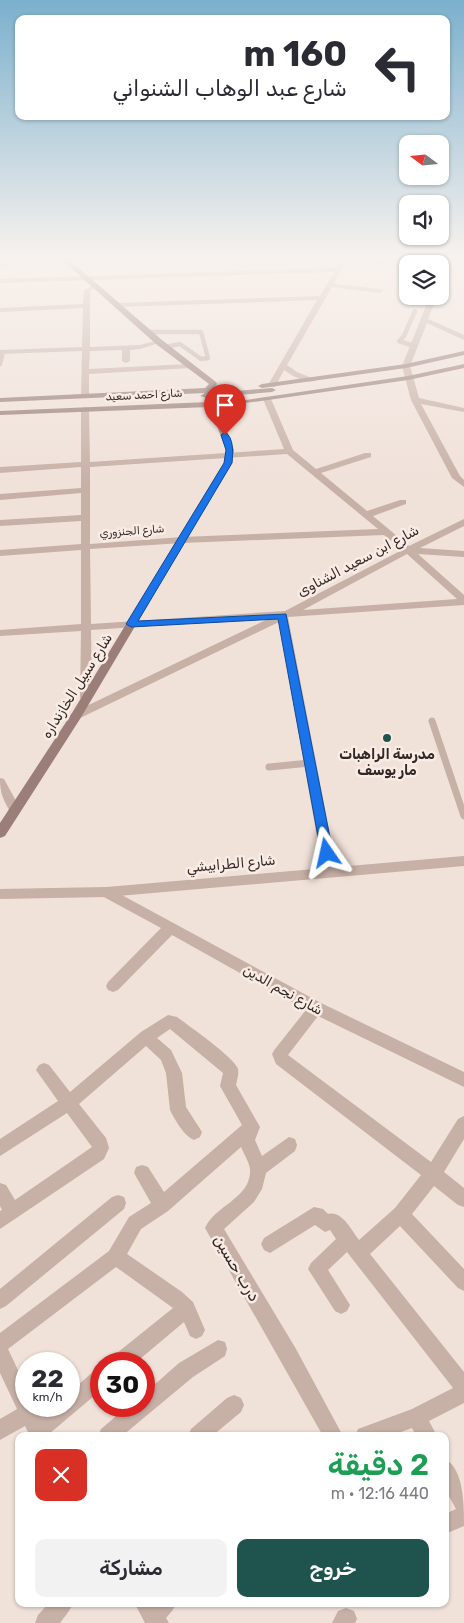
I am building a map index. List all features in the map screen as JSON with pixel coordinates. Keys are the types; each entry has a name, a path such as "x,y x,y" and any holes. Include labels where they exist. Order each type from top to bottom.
{"main road":[{"path":"150,334 188,366 213,384 208,390 230,450 230,456"},
{"name":"شارع احمد سعيد","path":"0,400 272,385 406,366 464,353"},
{"path":"0,408 272,393 366,380 464,360"},
{"name":"شارع احمد سعيد","path":"0,413 192,404 214,405 408,378 464,366"},
{"name":"شارع سبيل الخازنداره","path":"0,833 76,716 228,463 230,456"}],"street":[{"path":"85,396 86,334"},
{"path":"272,385 301,334"},
{"path":"419,334 406,366 408,378 415,400 456,478 464,484"},
{"path":"2,352 140,347 162,344"},
{"path":"126,347 126,361"},
{"path":"283,365 294,374 313,380"},
{"path":"85,372 188,366"},
{"path":"267,399 289,451 408,550 464,601"},
{"path":"415,400 464,410"},
{"path":"85,409 86,698"},
{"path":"0,470 289,451"},
{"path":"314,472 368,455"},
{"path":"0,497 84,490"},
{"path":"366,515 403,502"},
{"path":"0,523 85,518"},
{"name":"شارع ابن سعيد الشناوى","path":"76,716 282,616 464,522"},
{"name":"شارع الجنزوري","path":"0,553 182,540 386,532"},
{"path":"408,550 464,554"},
{"path":"0,634 131,624 282,616 464,601"},
{"path":"282,616 330,871"},
{"path":"0,782 4,798 15,810"},
{"name":"شارع الطرابيشي","path":"0,894 107,892 330,871 464,861"},
{"name":"شارع نجم الدين","path":"107,892 316,1008 464,1080"},
{"path":"113,986 171,927"},
{"path":"316,1008 279,1057 464,1199"},
{"path":"0,1148 70,1102 163,1023 172,1022 219,1059 231,1072 228,1086 252,1127"},
{"path":"146,1037 166,1055 174,1073 178,1110 194,1132"},
{"path":"0,1191 7,1217 101,1148 70,1102 44,1070"},
{"path":"341,1305 317,1269 401,1214 433,1174 464,1124"},
{"path":"252,1127 246,1140 258,1169 289,1144"},
{"path":"0,1344 115,1257 136,1223 162,1205 252,1127"},
{"name":"درب حسين","path":"258,1169 254,1190 248,1198 214,1228 331,1432"},
{"path":"142,1173 162,1205"},
{"path":"0,1300 118,1203"},
{"path":"401,1214 464,1282"},
{"path":"270,1244 316,1215 325,1223 332,1221 464,1387"},
{"path":"115,1257 131,1266 187,1308 196,1330"},
{"path":"134,1352 187,1308"},
{"path":"155,1397 186,1370 218,1349"},
{"path":"0,1353 35,1427"},
{"path":"80,1396 90,1387"},
{"path":"376,1432 416,1417 464,1394"},
{"path":"203,1432 234,1405"},
{"path":"0,1430 35,1427 51,1417"},
{"path":"113,1432 131,1417"},
{"path":"416,1417 425,1432"},
{"path":"449,1476 464,1503"},
{"path":"449,1522 464,1516"},
{"path":"46,1623 59,1607"}],"lane":[{"path":"162,344 180,344 202,359 208,358 201,334"},
{"path":"405,334 399,341 414,346"},
{"path":"0,364 2,362 2,352"},
{"path":"432,721 464,816"},
{"path":"269,767 310,763"}],"place":[{"name":"مدرسة الراهبات مار يوسف","path":"387,738"}],"route":[{"path":"225,435 230,450 228,463 131,624 282,616 327,853"}]}
